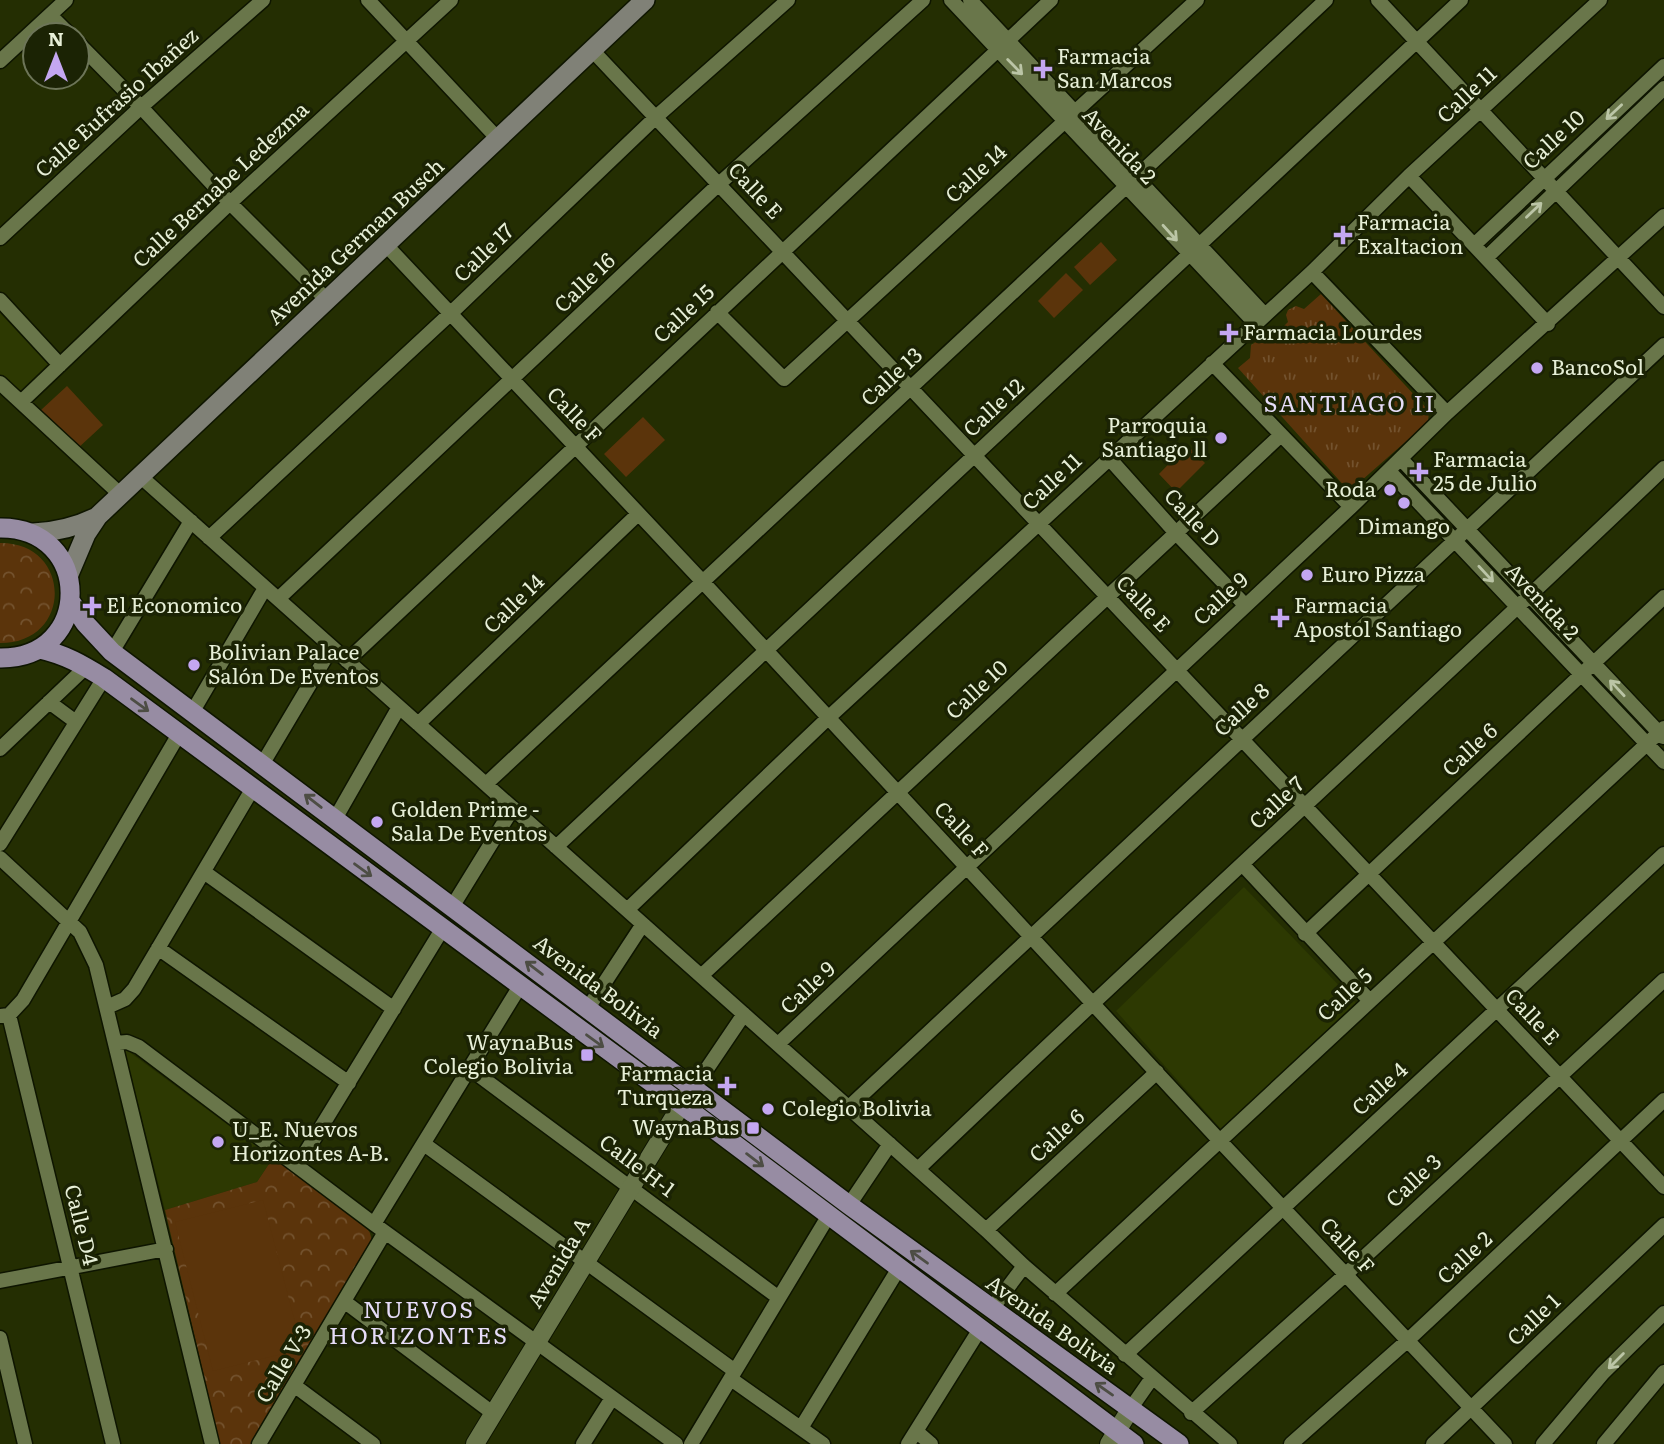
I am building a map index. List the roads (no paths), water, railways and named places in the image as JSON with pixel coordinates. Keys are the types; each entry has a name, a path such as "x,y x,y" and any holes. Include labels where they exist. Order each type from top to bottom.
{"main road":[{"name":"Avenida German Busch","path":"33,533 56,532 78,526 98,516 645,0"},
{"name":"Avenida German Busch","path":"69,574 76,554 98,516"},
{"path":"0,528 33,533 54,549 69,574 71,602 61,629 40,649 15,658 0,658"},
{"name":"Avenida Bolivia","path":"71,602 85,623 112,652 193,710 849,1205 1179,1444"},
{"name":"Avenida Bolivia","path":"40,649 62,653 104,678 829,1215 980,1329 1113,1438 1134,1444"}],"street":[{"path":"0,61 66,0"},
{"name":"Calle Eufrasio Ibañez","path":"0,238 141,107 263,0"},
{"path":"368,0 498,139"},
{"name":"Calle Bernabe Ledezma","path":"21,402 230,203 451,0"},
{"name":"Calle 17","path":"209,538 451,313 656,117 788,0"},
{"name":"Calle 16","path":"278,599 719,184 923,0"},
{"name":"Avenida 2","path":"951,0 1003,45 1260,319"},
{"name":"Avenida 2","path":"970,0 1003,45"},
{"name":"Calle 15","path":"347,661 1051,0"},
{"name":"Calle 14","path":"717,312 784,379 1197,0"},
{"name":"Calle 13","path":"486,784 1326,0"},
{"path":"1378,0 1664,307"},
{"name":"Calle 12","path":"556,847 1461,0"},
{"name":"Calle 11","path":"627,910 828,718 1312,272 1409,176 1600,0"},
{"path":"50,15 56,21"},
{"name":"Calle E","path":"592,50 1664,1187"},
{"path":"91,57 327,300"},
{"name":"Calle 10","path":"1474,245 1664,66"},
{"name":"Calle 10","path":"1486,258 1664,88"},
{"path":"1409,176 1548,324"},
{"name":"Calle 9","path":"778,1044 1351,507 1447,413 1664,216"},
{"name":"Calle F","path":"386,245 1505,1444"},
{"path":"1312,272 1447,413"},
{"path":"0,300 60,365"},
{"name":"Calle 8","path":"849,1107 1664,345"},
{"path":"1212,363 1351,507"},
{"path":"0,383 121,495"},
{"name":"Calle 10","path":"701,976 1281,435"},
{"name":"Calle D","path":"1109,458 1245,605"},
{"name":"Avenida 2","path":"1401,458 1530,597 1662,733"},
{"name":"Calle 7","path":"918,1169 1093,1002 1530,597 1664,468"},
{"name":"Avenida 2","path":"1389,471 1664,762"},
{"path":"140,477 849,1107 1055,1294 1230,1444"},
{"name":"Calle 14","path":"418,724 638,514"},
{"path":"112,652 191,522"},
{"path":"193,710 265,588"},
{"name":"Calle 6","path":"1305,934 1664,597"},
{"path":"263,763 332,647"},
{"path":"0,749 86,667"},
{"path":"0,844 104,678"},
{"path":"49,702 76,722"},
{"path":"335,819 399,707"},
{"name":"Calle 5","path":"1055,1294 1647,744 1662,733"},
{"path":"5,1016 23,1000 179,734"},
{"path":"107,1007 125,999 134,989 253,788"},
{"path":"452,907 513,808"},
{"name":"Calle 4","path":"1125,1355 1664,854"},
{"path":"0,858 69,921 89,947 116,1043 212,1444"},
{"path":"1242,864 1370,1001"},
{"path":"204,872 394,1009"},
{"path":"588,1008 643,924"},
{"path":"298,1164 443,928"},
{"path":"158,948 349,1083"},
{"name":"Calle 3","path":"1191,1413 1345,1275 1664,979"},
{"name":"Calle V-3","path":"259,1444 345,1302 424,1144 520,986"},
{"path":"694,1088 744,1014"},
{"name":"Calle D4","path":"5,1016 113,1444"},
{"path":"116,1043 127,1042 139,1047 380,1228 676,1444"},
{"name":"Calle H-1","path":"469,1068 779,1298"},
{"name":"Calle 6","path":"986,1230 1157,1072"},
{"name":"Avenida A","path":"475,1444 681,1104 694,1088"},
{"name":"Calle 2","path":"1292,1444 1407,1341 1664,1100"},
{"path":"424,1144 586,1262 800,1429 823,1444"},
{"path":"849,1205 890,1144"},
{"path":"691,1444 829,1215"},
{"name":"Calle 1","path":"1433,1444 1664,1225"},
{"path":"0,1281 166,1249"},
{"path":"991,1310 1024,1266"},
{"path":"800,1429 900,1269"},
{"path":"345,1302 494,1414"},
{"path":"1543,1444 1603,1374 1664,1313"},
{"path":"931,1444 912,1438 980,1329"},
{"path":"0,1338 25,1444"},
{"path":"1604,1444 1664,1372"},
{"path":"1113,1438 1153,1378"},
{"path":"295,1386 372,1443"},
{"path":"583,1444 612,1398"}],"place":[{"name":"Farmacia San Marcos","path":"1043,69"},
{"name":"Farmacia Exaltacion","path":"1343,235"},
{"name":"Farmacia Lourdes","path":"1229,333"},
{"name":"BancoSol","path":"1537,368"},
{"name":"Parroquia Santiago ll","path":"1221,438"},
{"name":"Farmacia 25 de Julio","path":"1419,472"},
{"name":"Roda","path":"1390,490"},
{"name":"Dimango","path":"1404,503"},
{"name":"Euro Pizza","path":"1307,575"},
{"name":"El Economico","path":"92,606"},
{"name":"Farmacia Apostol Santiago","path":"1280,618"},
{"name":"Bolivian Palace Salón De Eventos","path":"194,665"},
{"name":"Golden Prime - Sala De Eventos","path":"377,822"},
{"name":"WaynaBus Colegio Bolivia","path":"587,1055"},
{"name":"Farmacia Turqueza","path":"727,1086"},
{"name":"Colegio Bolivia","path":"768,1109"},
{"name":"WaynaBus","path":"753,1128"},
{"name":"U_E. Nuevos Horizontes A-B.","path":"218,1142"}],"district":[{"name":"SANTIAGO II","path":"1350,404"},
{"name":"NUEVOS HORIZONTES","path":"419,1323"}]}
